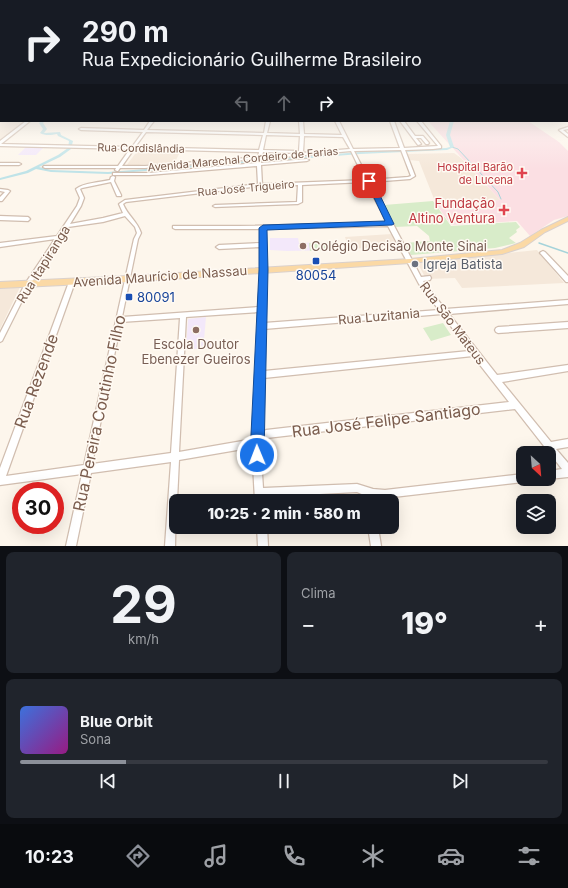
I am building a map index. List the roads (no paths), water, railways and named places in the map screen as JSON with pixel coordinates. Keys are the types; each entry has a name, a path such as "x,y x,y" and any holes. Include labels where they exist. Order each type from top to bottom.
{"main road":[{"name":"Avenida Maurício de Nassau","path":"0,284 127,279 410,261 502,252 513,249 568,219"}],"street":[{"path":"0,144 27,122"},
{"path":"119,195 112,181 114,174 151,122"},
{"path":"260,185 259,161 268,122"},
{"path":"301,122 303,153"},
{"name":"Rua São Mateus","path":"338,122 390,224 420,279 475,353 550,446"},
{"path":"392,122 404,152"},
{"path":"403,122 420,144"},
{"name":"Avenida Marechal Cordeiro de Farias","path":"45,167 117,168 259,161 303,153 404,152 440,146 420,122"},
{"path":"568,128 561,130 568,136"},
{"path":"81,129 345,136"},
{"path":"414,137 422,137 427,143"},
{"name":"Rua Cordislândia","path":"0,144 74,147 262,150 303,153"},
{"name":"Rua José Trigueiro","path":"126,214 121,204 122,202 260,185 369,181 411,177 412,176 404,152"},
{"path":"114,174 149,174 259,161 307,160"},
{"path":"0,164 19,164"},
{"name":"Rua Itapiranga","path":"0,339 28,284 81,202 82,198 78,189 81,186 112,181"},
{"path":"215,206 298,203 300,202 300,183"},
{"path":"0,190 7,190 8,193 0,200"},
{"path":"66,226 103,220 126,214"},
{"name":"Rua Pereira Coutinho Filho","path":"71,546 127,279 139,231 126,214"},
{"path":"0,218 28,219"},
{"path":"175,226 263,228 390,224"},
{"path":"259,494 256,440 261,375 261,309 264,270 263,228"},
{"path":"0,245 59,237"},
{"path":"219,247 263,245"},
{"path":"543,253 568,280"},
{"path":"420,279 428,278"},
{"name":"Rua Rezende","path":"0,481 72,282"},
{"name":"Rua Luzitania","path":"262,326 443,310 568,302"},
{"path":"119,320 261,309"},
{"path":"170,546 183,315"},
{"path":"498,330 568,325"},
{"path":"261,375 475,353"},
{"path":"496,379 568,368"},
{"name":"Rua José Felipe Santiago","path":"0,481 87,470 249,444 266,434 516,405"},
{"path":"550,446 568,443"},
{"name":"Rua São Mateus","path":"556,454 568,471"},
{"path":"556,474 568,471"},
{"path":"292,494 358,488 368,492 386,494 516,479"},
{"path":"262,534 263,546"},
{"path":"374,534 376,546"}],"waterway":[{"path":"0,179 27,172 59,156 70,148 71,141 59,135 59,133 42,133 45,129 41,123 42,122"},
{"path":"36,168 51,171 108,173 360,153 447,149 452,147 448,135 452,122"},
{"path":"452,147 458,149 498,192 501,199"},
{"path":"539,243 568,253"}],"place":[{"name":"Hospital Barão de Lucena","path":"522,173"},
{"name":"Fundação Altino Ventura","path":"504,210"},
{"name":"Colégio Decisão Monte Sinai","path":"303,246"},
{"name":"80054","path":"316,261"},
{"name":"Igreja Batista","path":"415,264"},
{"name":"80091","path":"129,297"},
{"name":"Escola Doutor Ebenezer Gueiros","path":"196,330"}]}
